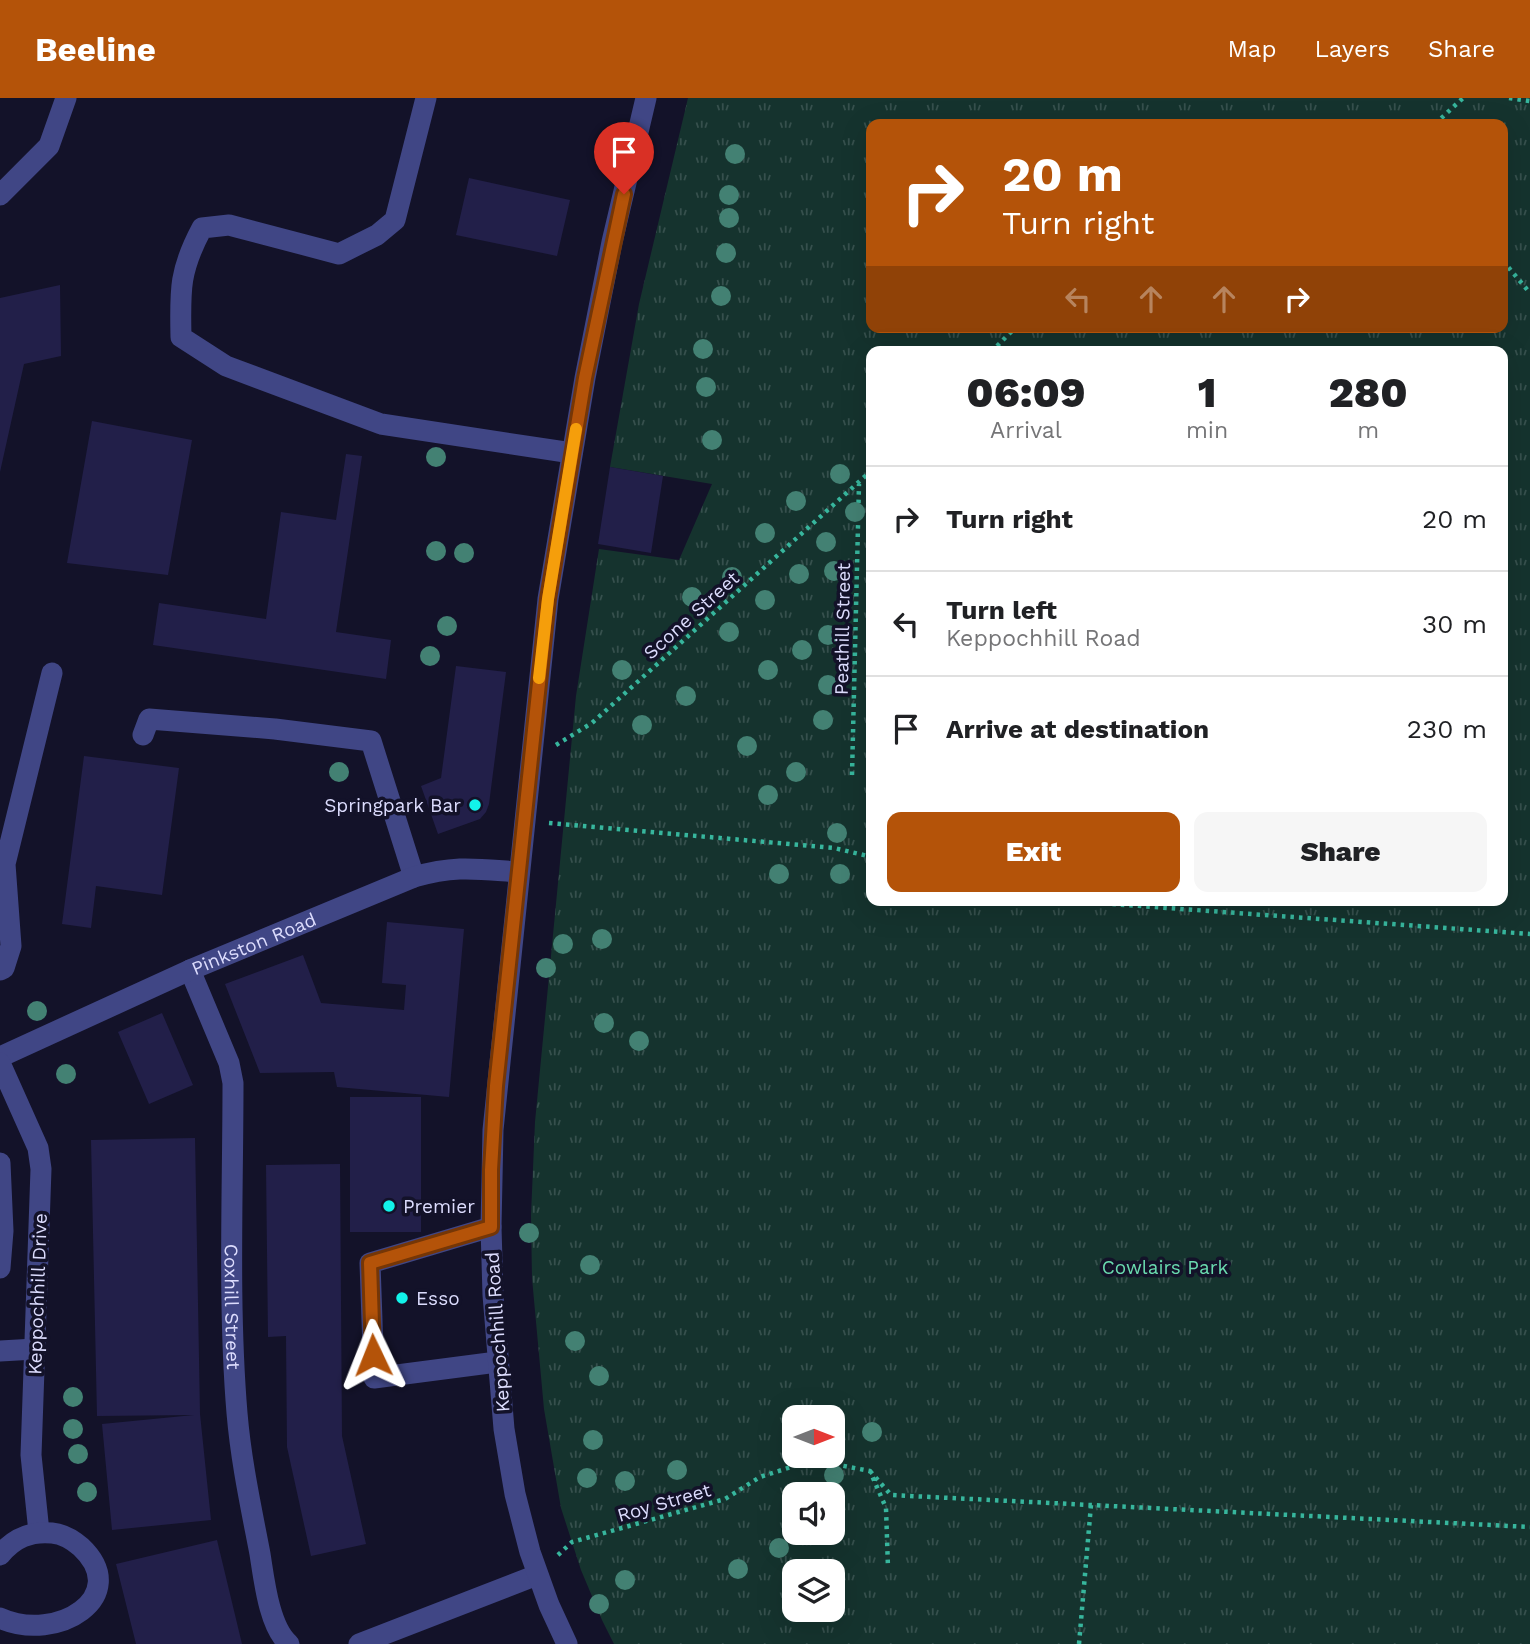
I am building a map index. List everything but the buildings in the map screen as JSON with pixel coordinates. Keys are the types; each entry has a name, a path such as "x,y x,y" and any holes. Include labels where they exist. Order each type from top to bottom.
{"street":[{"path":"0,195 49,146 66,98"},
{"path":"426,98 395,220 377,235 340,254 229,225 202,228 187,256 180,291 181,337 226,366 381,424 572,453"},
{"name":"Keppochhill Road","path":"567,1644 537,1575 522,1525 504,1429 491,1227 493,1130 548,599 572,453 610,255 646,98"},
{"path":"0,970 4,968 11,946 5,864 51,673"},
{"path":"143,735 149,719 275,729 371,741 414,877"},
{"name":"Pinkston Road","path":"0,1057 190,970 414,877 461,867 518,872"},
{"name":"Coxhill Street","path":"190,970 229,1063 233,1083 233,1317 237,1415 244,1473 268,1596 275,1622 285,1642 289,1644"},
{"name":"Keppochhill Drive","path":"0,1063 38,1148 41,1169 31,1455 39,1532"},
{"path":"0,1163 4,1231 0,1268"},
{"path":"491,1227 370,1263 374,1378 498,1362"},
{"path":"0,1351 35,1349"},
{"path":"0,1555 8,1545 22,1536 39,1532 57,1534 74,1541 88,1554 96,1571 98,1589 94,1607 84,1623 70,1634 54,1640 38,1640 3,1627"},
{"path":"359,1644 537,1575"}],"path":[{"path":"1440,119 1463,98"},
{"path":"1508,98 1530,101"},
{"path":"1508,267 1530,293"},
{"path":"997,346 1010,333"},
{"name":"Scone Street","path":"533,741 558,745 592,723 866,476"},
{"name":"Peathill Street","path":"852,775 859,483"},
{"path":"524,821 834,848 866,855"},
{"path":"1140,906 1530,934"},
{"name":"Roy Street","path":"537,1575 572,1542 725,1499 760,1477 813,1460 870,1471"},
{"path":"870,1471 891,1495 1530,1527"},
{"path":"870,1471 887,1508 888,1568"},
{"path":"1079,1644 1091,1505"}],"green space":[{"name":"Cowlairs Park","path":"688,98 1530,98 1530,1644 614,1644 581,1570 561,1508 544,1409 532,1278 531,1215 535,1122 576,696 599,549 679,560 712,484 610,467 639,304"}],"slow traffic":[{"path":"539,678 548,599 576,429"}],"place":[{"name":"Springpark Bar","path":"475,805"},
{"name":"Premier","path":"389,1206"},
{"name":"Esso","path":"402,1298"}],"route":[{"path":"373,1355 370,1263 491,1227 496,1086 548,599 585,378 624,194"}]}
